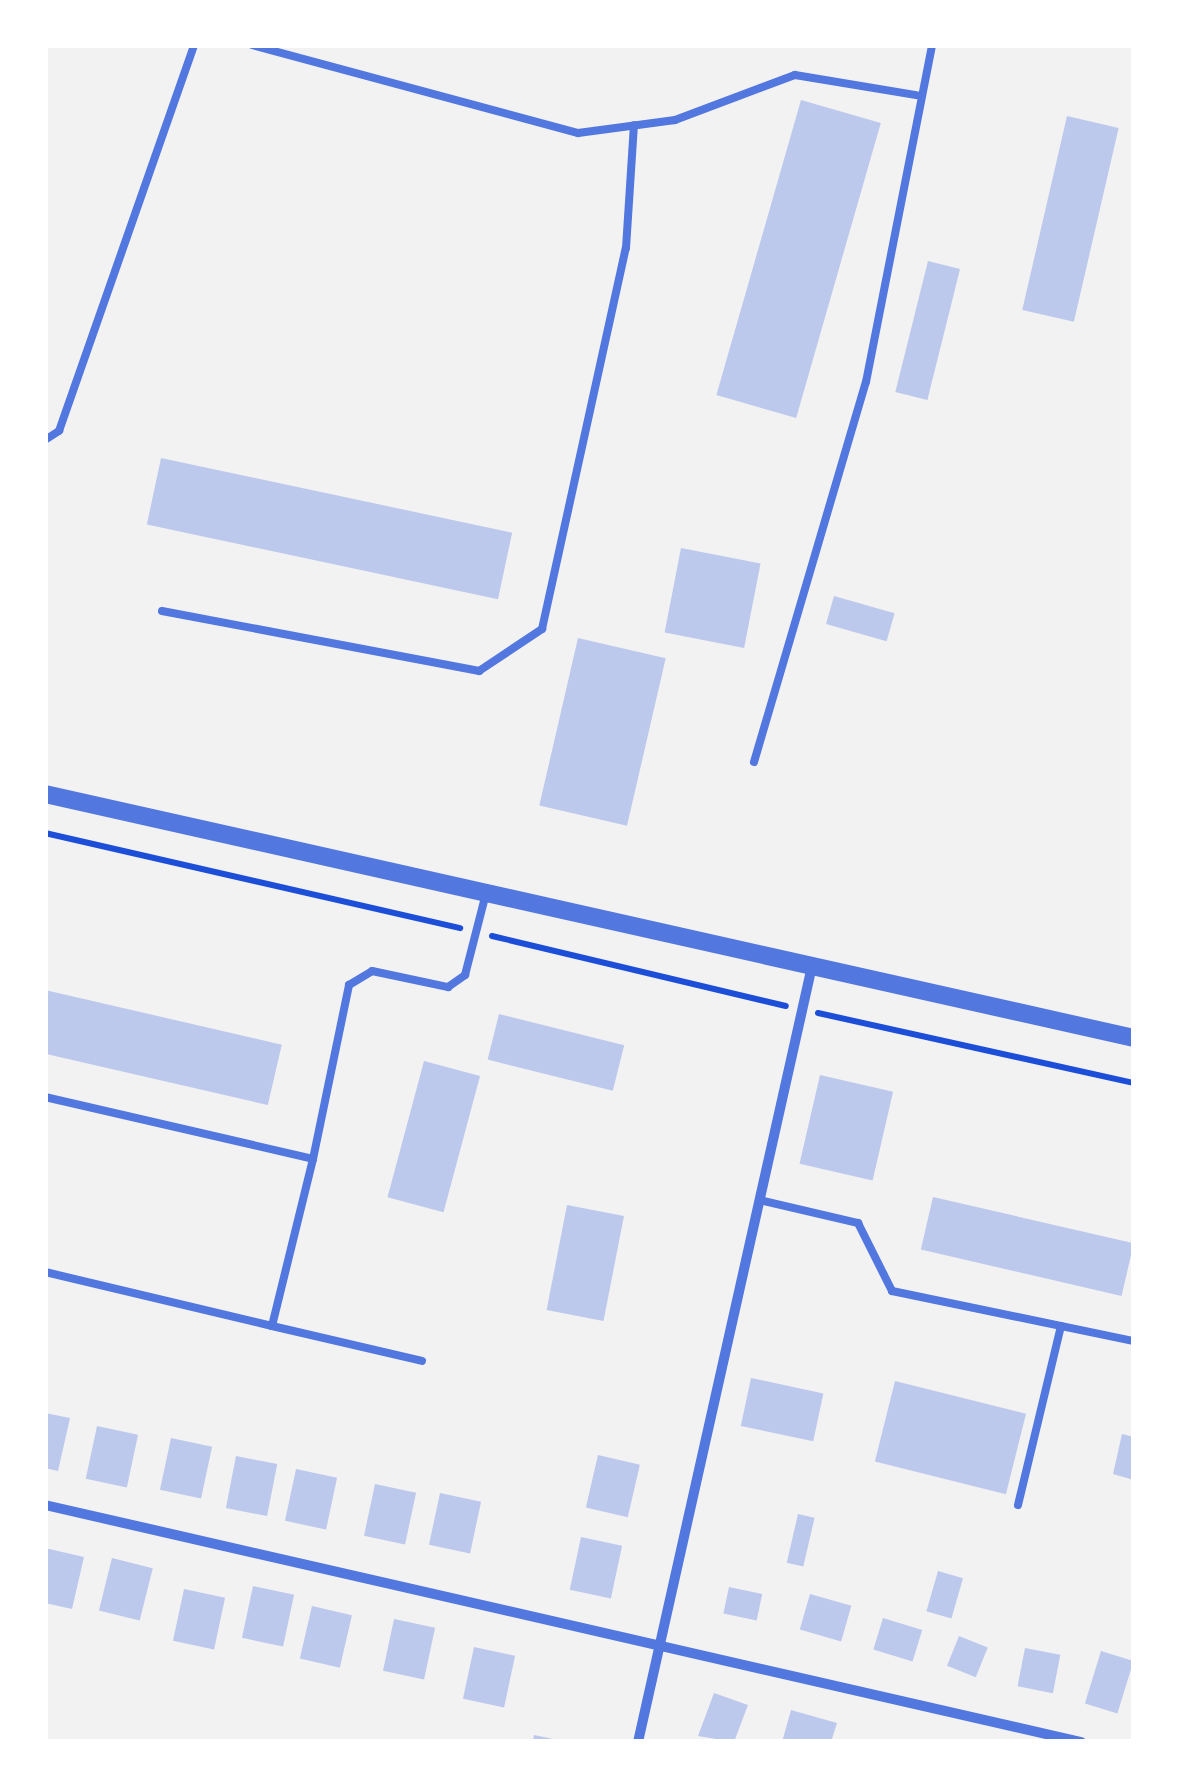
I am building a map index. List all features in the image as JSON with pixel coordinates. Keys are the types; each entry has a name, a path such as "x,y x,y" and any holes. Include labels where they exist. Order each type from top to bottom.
{"street":[{"path":"45,794 1134,1038"},
{"path":"638,1742 812,966"},
{"path":"45,1505 1081,1742"}],"lane":[{"path":"45,440 59,432 194,45"},
{"path":"252,45 578,133 675,120 795,75 916,95"},
{"path":"754,762 866,382 916,95 932,45"},
{"path":"162,612 478,671 542,630 626,248 634,125"},
{"path":"272,1326 313,1159 349,986 372,971 448,987 465,975 486,892"},
{"path":"45,1097 313,1159"},
{"path":"759,1200 858,1224 892,1291 1134,1341"},
{"path":"45,1272 422,1361"},
{"path":"1018,1505 1061,1326"}],"path":[{"path":"45,833 802,1010 1134,1083"}],"building":[{"path":"801,100 881,123 796,418 716,395"},
{"path":"1067,116 1119,128 1074,322 1022,310"},
{"path":"928,261 960,269 927,400 895,392"},
{"path":"161,458 512,533 498,599 147,525"},
{"path":"681,548 761,563 744,648 665,632"},
{"path":"834,596 895,613 887,641 826,624"},
{"path":"578,638 666,658 627,826 539,806"},
{"path":"45,990 282,1045 268,1105 45,1054"},
{"path":"499,1014 624,1045 613,1091 488,1060"},
{"path":"424,1061 480,1076 444,1212 388,1197"},
{"path":"820,1075 893,1092 873,1181 800,1164"},
{"path":"933,1197 1134,1243 1122,1296 921,1250"},
{"path":"567,1205 624,1216 604,1321 547,1310"},
{"path":"751,1378 823,1393 813,1441 741,1426"},
{"path":"895,1381 1026,1414 1006,1494 875,1462"},
{"path":"45,1413 70,1418 58,1471 45,1468"},
{"path":"97,1426 138,1435 127,1488 86,1479"},
{"path":"1122,1434 1134,1437 1134,1480 1113,1474"},
{"path":"171,1438 212,1447 201,1499 160,1490"},
{"path":"598,1455 640,1465 628,1517 586,1508"},
{"path":"236,1456 277,1464 267,1516 226,1508"},
{"path":"296,1469 337,1478 326,1530 285,1521"},
{"path":"375,1484 416,1493 405,1545 364,1536"},
{"path":"440,1493 481,1502 470,1554 429,1545"},
{"path":"798,1514 815,1518 803,1567 787,1563"},
{"path":"581,1537 622,1546 611,1599 570,1590"},
{"path":"45,1548 84,1557 72,1609 45,1603"},
{"path":"112,1558 153,1568 140,1621 99,1610"},
{"path":"938,1571 963,1578 951,1619 926,1611"},
{"path":"253,1586 294,1595 283,1647 242,1638"},
{"path":"729,1587 762,1594 757,1620 723,1613"},
{"path":"184,1589 225,1598 214,1650 173,1641"},
{"path":"810,1594 851,1606 841,1641 800,1630"},
{"path":"312,1606 352,1615 340,1668 300,1659"},
{"path":"883,1618 922,1630 913,1662 873,1650"},
{"path":"394,1619 435,1628 424,1680 383,1671"},
{"path":"959,1636 988,1648 976,1677 947,1666"},
{"path":"474,1647 515,1656 504,1708 463,1699"},
{"path":"1025,1648 1060,1655 1053,1693 1018,1686"},
{"path":"1101,1651 1134,1661 1117,1714 1085,1704"},
{"path":"714,1693 748,1705 734,1742 698,1736"},
{"path":"791,1710 837,1723 831,1742 782,1742"},
{"path":"534,1735 558,1740 558,1742 533,1742"}]}
